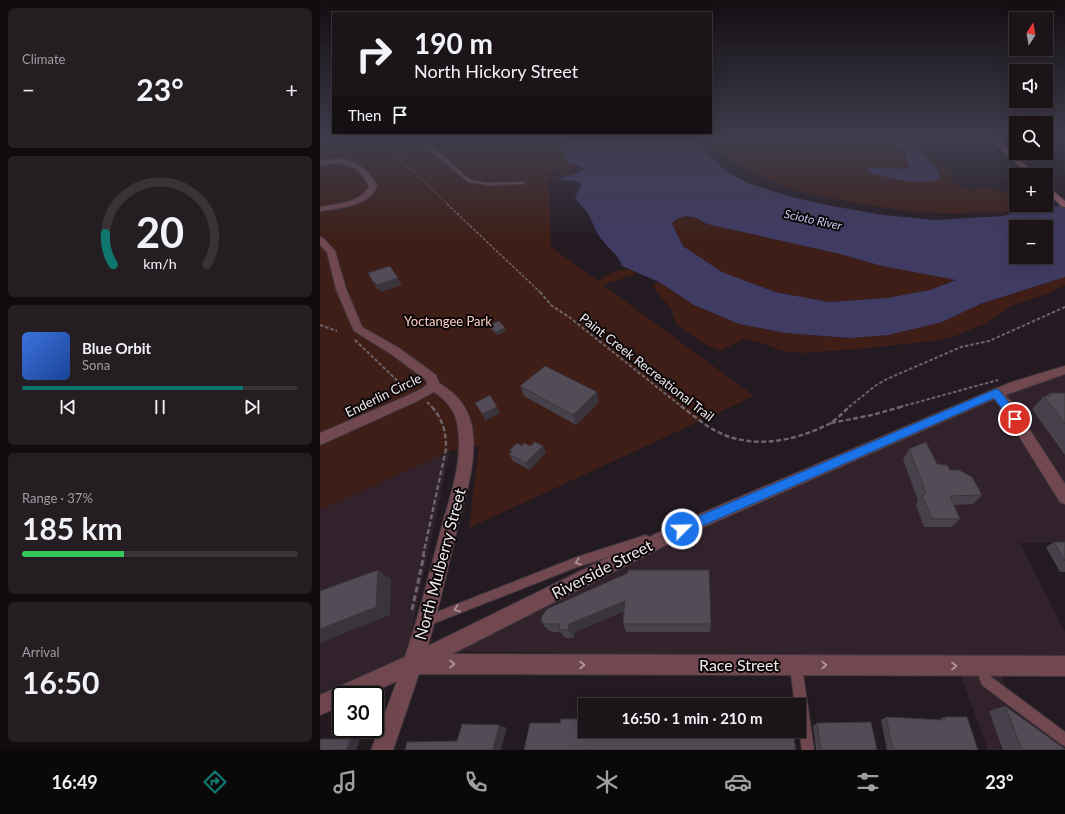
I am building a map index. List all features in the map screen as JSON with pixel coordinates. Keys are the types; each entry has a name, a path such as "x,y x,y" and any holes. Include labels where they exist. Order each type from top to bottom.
{"main road":[{"path":"1053,194 1065,205"}],"street":[{"path":"320,209 357,201 370,194 374,186 369,176 364,172"},
{"name":"Enderlin Circle","path":"320,240 331,251 341,289 358,329 421,369 432,378 433,385 427,391 417,396 320,439"},
{"name":"Riverside Street","path":"364,686 413,664 682,529 996,393 1016,385 1065,370"},
{"name":"North Mulberry Street","path":"382,750 413,664 426,622 466,462 465,426 459,409 449,395 433,385"},
{"path":"996,393 1007,406 1065,497"},
{"name":"Race Street","path":"413,664 1065,666"},
{"name":"Riverside Street","path":"320,706 332,701"}],"lane":[{"path":"458,172 468,181 488,184 523,182"},
{"path":"426,622 577,562 682,529"},
{"path":"796,665 808,750"},
{"path":"981,666 986,681 1065,740"}],"path":[{"name":"Paint Creek Recreational Trail","path":"413,172 539,290 546,302 552,308 569,317 696,418 714,430 732,437 754,442 778,441 799,436 830,423 875,386 887,379 961,347 989,341 1022,324 1065,307"},
{"path":"320,325 337,331"},
{"path":"355,340 408,391"},
{"path":"830,423 872,414 1002,379 1010,381 1016,385"},
{"path":"412,612 446,449 445,430 442,418 436,410 426,402"}],"shaded area":[{"path":"1065,366 1065,542 1020,543 1065,632 1065,658 994,659 1008,692 1065,734 1065,750 988,750 954,658 426,651 677,525 1000,386"},
{"path":"450,451 405,661 351,686 332,686 332,694 320,700 320,510"}],"green space":[{"name":"Yoctangee Park","path":"320,172 549,172 549,177 565,173 578,173 549,180 551,247 598,281 613,272 623,270 639,273 603,285 754,396 469,528 479,446 450,451 320,510"},
{"path":"752,172 874,172 884,177 894,179 922,181 940,177 938,172 949,172 954,182 959,187 971,190 979,188 991,189 1009,193 1009,212 956,214 917,212 871,206 795,190"},
{"path":"685,216 696,218 707,224 840,254 882,266 957,279 930,290 887,298 829,302 775,292 722,272 683,246 672,224 675,220"},
{"path":"1065,277 1065,285 1050,293 1011,306 985,324 952,337 932,341 859,349 802,353 782,351 765,344 744,339 720,351 706,345 677,325 671,309 653,285 659,282 694,305 739,324 786,333 849,338 889,335 942,322 980,304"}],"water":[{"name":"Scioto River","path":"579,172 727,172 750,184 792,197 883,215 935,220 1004,216 1017,212 1053,212 1053,206 1065,205 1065,277 980,304 942,322 889,335 849,338 786,333 739,324 694,305 659,282 622,266 618,257 601,239 589,214 576,199 575,197 581,186 579,182 554,180","holes":["685,216 696,218 707,224 840,254 882,266 956,280 930,290 887,298 829,302 775,292 722,272 683,246 672,224 675,220"]},
{"path":"869,172 938,172 940,177 926,182 916,182"}],"building":[{"path":"390,266 398,278 377,285 373,282 368,273"},
{"path":"499,321 505,328 495,332 489,325"},
{"path":"545,366 597,392 573,415 520,386"},
{"path":"1049,393 1065,393 1065,424 1044,396 1051,396"},
{"path":"490,395 497,407 482,414 475,403"},
{"path":"535,442 543,446 526,463 509,454 512,451 510,450 517,443 522,446 524,443 530,446"},
{"path":"926,442 937,464 947,465 950,470 959,470 972,477 982,495 950,496 960,519 932,519 922,496 926,493 909,449"},
{"path":"1054,542 1065,542 1065,561"},
{"path":"378,570 376,607 320,629 320,591"},
{"path":"628,570 709,570 711,624 623,624 625,601 569,624 568,630 559,630 560,624 546,624 541,622 542,616 547,609 628,573"},
{"path":"1005,706 1065,749 1065,750 1022,750"},
{"path":"886,717 945,720 944,717 967,717 978,750 893,750"},
{"path":"561,719 578,719 578,738 794,738 796,750 524,750 530,723 560,723"},
{"path":"871,722 877,750 821,750 817,723"},
{"path":"462,724 499,725 493,750 405,750 407,742 457,741"},
{"path":"320,739 351,739 346,750 320,750"}],"route":[{"path":"682,529 996,393 1007,406 1015,419"}]}
